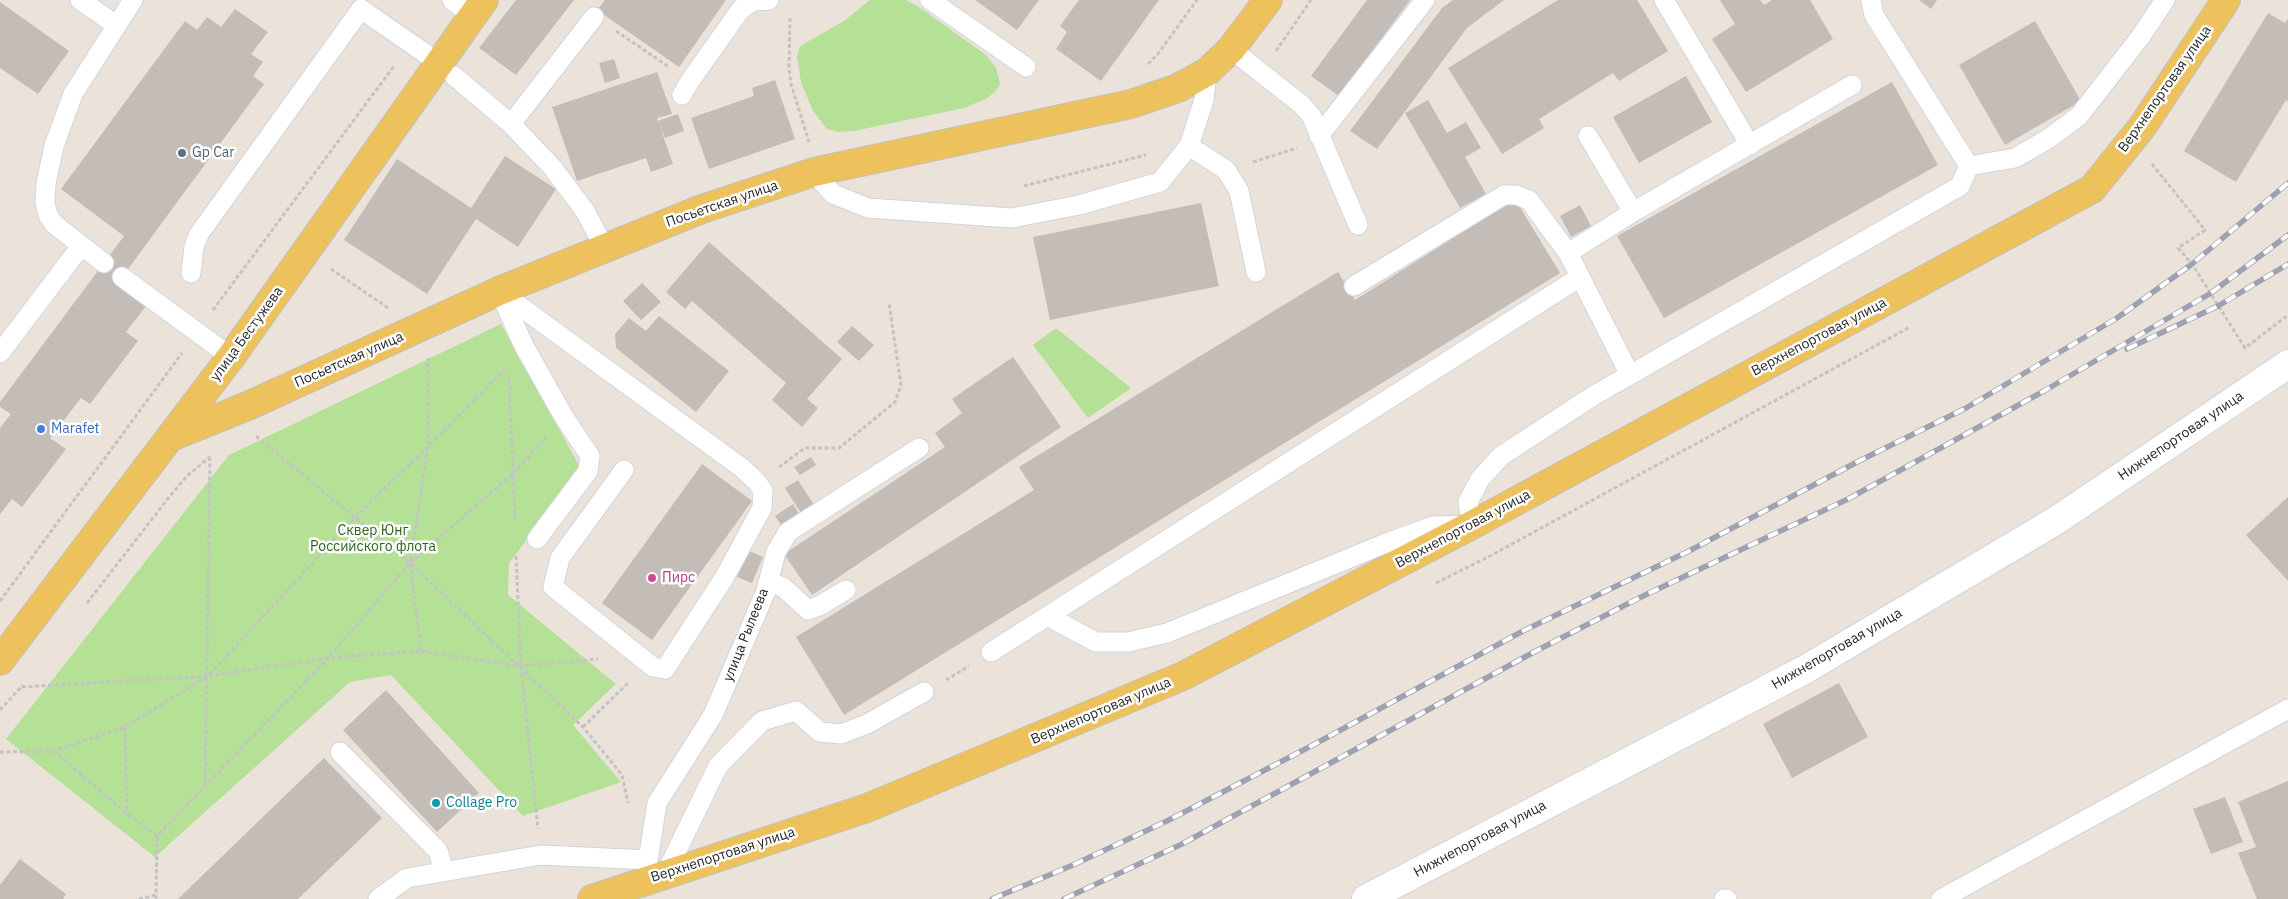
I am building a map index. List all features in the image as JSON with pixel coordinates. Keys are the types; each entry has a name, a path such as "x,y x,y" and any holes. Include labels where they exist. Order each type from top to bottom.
{"main road":[{"name":"Посьетская улица","path":"171,437 250,404 499,291 702,208 814,172 1131,104 1178,88 1207,72 1231,49 1268,0"},
{"name":"Верхнепортовая улица","path":"592,899 654,871 867,808 1183,676 1472,525 2092,189 2142,127 2226,0"},
{"name":"улица Бестужева","path":"0,661 171,437 446,69 470,5"}],"street":[{"name":"Нижнепортовая улица","path":"1366,899 1806,668 2057,520 2288,364"}],"lane":[{"path":"80,0 116,25"},
{"path":"104,263 54,224 48,215 45,203 46,184 54,146 73,94 134,0"},
{"path":"686,88 741,9 753,1 769,0"},
{"path":"930,0 1026,67"},
{"path":"1320,138 1426,0"},
{"path":"1664,0 1750,145"},
{"path":"1871,0 1874,16 1969,166"},
{"path":"1969,166 2015,158 2048,139 2079,116 2141,36 2164,0"},
{"path":"191,273 194,246 199,234 361,9 446,69 511,124 540,153 570,188 585,211 604,247"},
{"path":"511,124 594,17"},
{"path":"1231,49 1302,105 1312,117 1358,225"},
{"path":"814,172 833,194 868,208 1012,218 1080,205 1160,182 1189,146 1204,100 1207,72"},
{"path":"1568,253 1633,212 1852,85"},
{"path":"1588,136 1633,212"},
{"path":"1189,146 1226,170 1239,191 1256,272"},
{"path":"1047,616 1096,642 1128,642 1167,633 1384,544 1433,526 1472,525 1468,502 1480,479 1501,456 1593,396 1960,186 1969,166"},
{"path":"1354,286 1504,195 1529,200 1568,253 1630,375"},
{"path":"0,353 81,246"},
{"path":"991,652 1580,276"},
{"path":"122,277 231,357"},
{"path":"499,291 523,344 564,416 590,456 588,471 537,540"},
{"path":"499,291 742,468 757,482 763,491 762,508 724,578 665,669 653,667 553,587 560,558 624,470"},
{"name":"улица Рылеева","path":"654,871 657,803 713,715 768,582 776,552 788,532 919,448"},
{"path":"768,582 783,587 808,610 819,606 846,590"},
{"path":"378,899 407,878 540,855 654,871 718,766 762,721 796,710 820,732 841,734 867,724 924,692"},
{"path":"1941,899 2288,709"},
{"path":"340,752 438,851 444,871"}],"path":[{"path":"1261,73 1311,0"},
{"path":"790,10 789,69 791,84 810,146"},
{"path":"594,17 686,88"},
{"path":"0,601 410,44"},
{"path":"1255,161 1320,138"},
{"path":"2149,160 2205,230 2178,248 2192,264 2246,348 2288,315"},
{"path":"328,267 393,312"},
{"path":"757,482 805,448 839,448 894,402 901,385 889,303"},
{"path":"421,650 410,563 428,447 427,325"},
{"path":"0,752 54,751 125,727 208,676 355,517 509,366 523,344"},
{"path":"139,899 156,897 157,836 328,658 410,563 514,473 564,416"},
{"path":"248,439 264,431"},
{"path":"255,435 410,563 521,666 583,727 622,775 629,811"},
{"path":"81,611 187,476 217,453"},
{"path":"206,787 210,457"},
{"path":"14,688 208,676 328,658 421,650 521,666 608,658"},
{"path":"583,727 632,678"},
{"path":"0,710 27,680"},
{"path":"125,727 127,814"},
{"path":"530,746 537,818"},
{"path":"54,751 127,814 157,836"}],"green space":[{"path":"870,0 906,0 919,7 986,55 996,68 1000,83 999,87 988,98 964,108 854,131 839,132 827,129 813,111 801,82 797,57 800,46 844,21"},
{"name":"Сквер Юнг Российского флота","path":"501,324 581,469 509,563 508,595 616,684 573,725 621,782 523,816 391,675 350,682 155,857 6,739 229,455"},
{"path":"1056,328 1131,388 1088,418 1033,345"}],"building":[{"path":"516,0 574,0 516,75 479,48"},
{"path":"605,0 726,0 679,67 597,10"},
{"path":"975,0 1039,0 1017,30"},
{"path":"1079,0 1159,0 1101,81 1056,49 1067,32 1060,26"},
{"path":"1367,0 1410,0 1339,96 1311,76"},
{"path":"1453,0 1504,0 1467,28 1377,149 1350,131 1442,8"},
{"path":"1558,0 1637,0 1668,51 1619,81 1613,73 1539,119 1544,128 1502,154 1448,68"},
{"path":"1720,0 1760,0 1764,5 1772,0 1810,0 1833,39 1746,92 1712,39 1735,24"},
{"path":"1919,0 1937,0 1931,9"},
{"path":"0,2 69,51 38,94 0,68"},
{"path":"235,9 268,32 251,54 263,62 253,76 264,84 117,284 146,306 126,332 138,341 90,404 81,398 50,438 66,449 22,507 12,499 0,514 0,428 11,414 0,407 0,402 124,236 61,189 185,21 197,30 207,17 221,27"},
{"path":"2268,13 2285,23 2288,19 2288,101 2286,100 2236,182 2184,151"},
{"path":"2035,21 2081,101 2005,145 1959,65"},
{"path":"614,59 620,78 605,83 599,63"},
{"path":"657,72 672,114 657,118 658,121 678,114 684,131 665,138 660,127 673,164 651,172 646,158 577,181 552,107"},
{"path":"1686,76 1712,122 1639,163 1613,117"},
{"path":"775,80 795,139 709,169 691,118 754,96 752,88"},
{"path":"1892,82 1938,165 1664,318 1617,236"},
{"path":"1428,100 1447,133 1466,122 1481,148 1465,157 1486,194 1460,208 1405,113"},
{"path":"505,156 556,189 518,247 476,219 427,294 344,240 397,159 471,208"},
{"path":"1515,199 1560,273 844,715 796,637 1034,490 1019,467 1313,287 1338,272 1355,300"},
{"path":"1201,203 1219,286 1050,320 1033,237"},
{"path":"1580,205 1591,226 1571,237 1560,216"},
{"path":"709,242 842,359 807,399 818,408 802,427 772,400 786,383 692,301 685,309 666,292"},
{"path":"642,283 661,302 641,320 623,301"},
{"path":"659,316 729,371 696,412 616,348 615,334 629,318 646,331"},
{"path":"852,326 874,345 859,361 837,342"},
{"path":"1013,357 1061,427 812,595 784,554 945,447 935,433 962,413 952,399"},
{"path":"811,457 816,465 800,475 794,467"},
{"path":"702,464 752,501 652,640 602,603"},
{"path":"798,480 814,505 801,513 785,488"},
{"path":"2288,497 2288,581 2246,535"},
{"path":"793,504 799,514 781,525 775,516"},
{"path":"749,551 763,557 752,583 737,577"},
{"path":"1839,683 1868,737 1792,778 1763,724"},
{"path":"386,690 479,793 437,832 343,730"},
{"path":"324,758 382,818 298,899 178,899"},
{"path":"2288,781 2288,899 2257,899 2238,853 2256,847 2238,802"},
{"path":"2225,797 2243,842 2211,854 2193,809"},
{"path":"20,859 66,894 63,899 0,899 0,885"}],"railway":[{"path":"992,899 1073,865 1167,821 1313,745 1523,631 1687,552 1859,461 1966,408 2117,318 2192,264 2288,183"},
{"path":"1064,899 1182,844 1534,652 1641,597 1848,499 2044,391 2211,293 2288,235"},
{"path":"2127,349 2218,306 2288,264"}],"place":[{"name":"Gp Car","path":"182,153"},
{"name":"Marafet","path":"41,429"},
{"name":"Пирс","path":"652,578"},
{"name":"Collage Pro","path":"436,803"}]}
